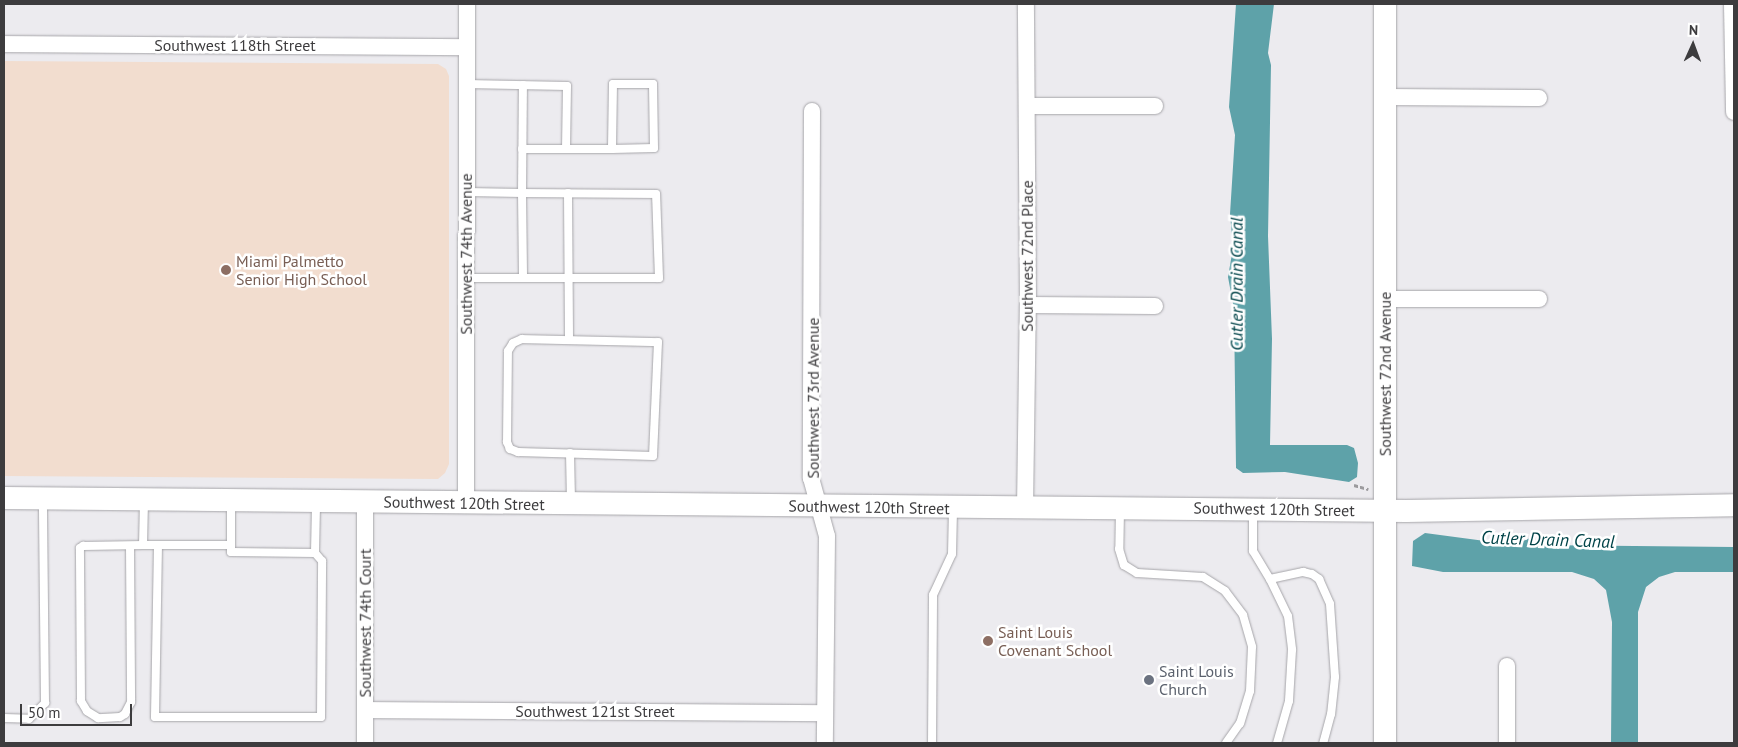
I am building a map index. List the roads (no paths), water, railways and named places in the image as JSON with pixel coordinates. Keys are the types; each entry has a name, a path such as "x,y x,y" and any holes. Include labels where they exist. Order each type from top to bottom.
{"street":[{"name":"Southwest 74th Avenue","path":"466,504 467,4"},
{"name":"Southwest 72nd Place","path":"1025,508 1028,305 1026,4"},
{"name":"Southwest 72nd Avenue","path":"1385,4 1385,743"},
{"path":"1732,4 1734,112"},
{"name":"Southwest 118th Street","path":"4,44 467,47"},
{"path":"1385,97 1539,98"},
{"path":"1027,106 1155,106"},
{"name":"Southwest 73rd Avenue","path":"812,111 811,478 817,506 827,536 826,743"},
{"path":"1384,299 1539,299"},
{"path":"1028,305 1155,306"},
{"name":"Southwest 120th Street","path":"4,498 571,505 1385,511 1734,505"},
{"name":"Southwest 74th Court","path":"365,502 365,743"},
{"path":"1507,666 1507,743"},
{"name":"Southwest 121st Street","path":"365,710 825,713"}],"lane":[{"path":"466,84 566,86 566,149"},
{"path":"522,149 612,149 654,148 653,84 612,84 612,149"},
{"path":"523,85 523,278"},
{"path":"465,278 659,278 656,194 467,192"},
{"path":"568,193 569,340"},
{"path":"522,339 569,340 658,342 654,456 518,452 510,449 507,432 507,361 513,342 522,339"},
{"path":"570,454 571,505"},
{"path":"4,718 29,719 46,703 43,499"},
{"path":"143,545 144,500"},
{"path":"230,501 231,552 315,554"},
{"path":"158,545 155,717 321,717 322,562 315,554 316,502"},
{"path":"932,743 933,595 952,554 953,507"},
{"path":"1120,508 1119,549 1124,565 1137,573 1203,578 1225,591 1243,615 1252,647 1250,691 1240,723 1226,743"},
{"path":"1253,509 1253,551 1270,578 1288,616 1292,650 1289,701 1277,743"},
{"path":"130,546 131,702 126,714 120,717 98,718 87,711 81,701 80,548 143,545 231,544"},
{"path":"1270,578 1312,574 1326,592 1333,625 1334,677 1331,714 1323,743"}],"water":[{"name":"Cutler Drain Canal","path":"1236,4 1274,4 1268,53 1271,65 1268,236 1272,339 1270,445 1347,445 1354,448 1358,463 1357,477 1349,482 1285,472 1243,473 1236,468 1234,309 1228,277 1233,248 1230,214 1235,135 1229,107"},
{"path":"1425,533 1515,545 1530,538 1535,545 1734,547 1734,572 1675,572 1659,577 1646,587 1638,612 1638,743 1611,743 1612,622 1606,590 1594,579 1572,572 1443,572 1412,566 1413,541"}],"place":[{"name":"Miami Palmetto Senior High School","path":"226,270"},
{"name":"Saint Louis Covenant School","path":"988,641"},
{"name":"Saint Louis Church","path":"1149,680"}]}
